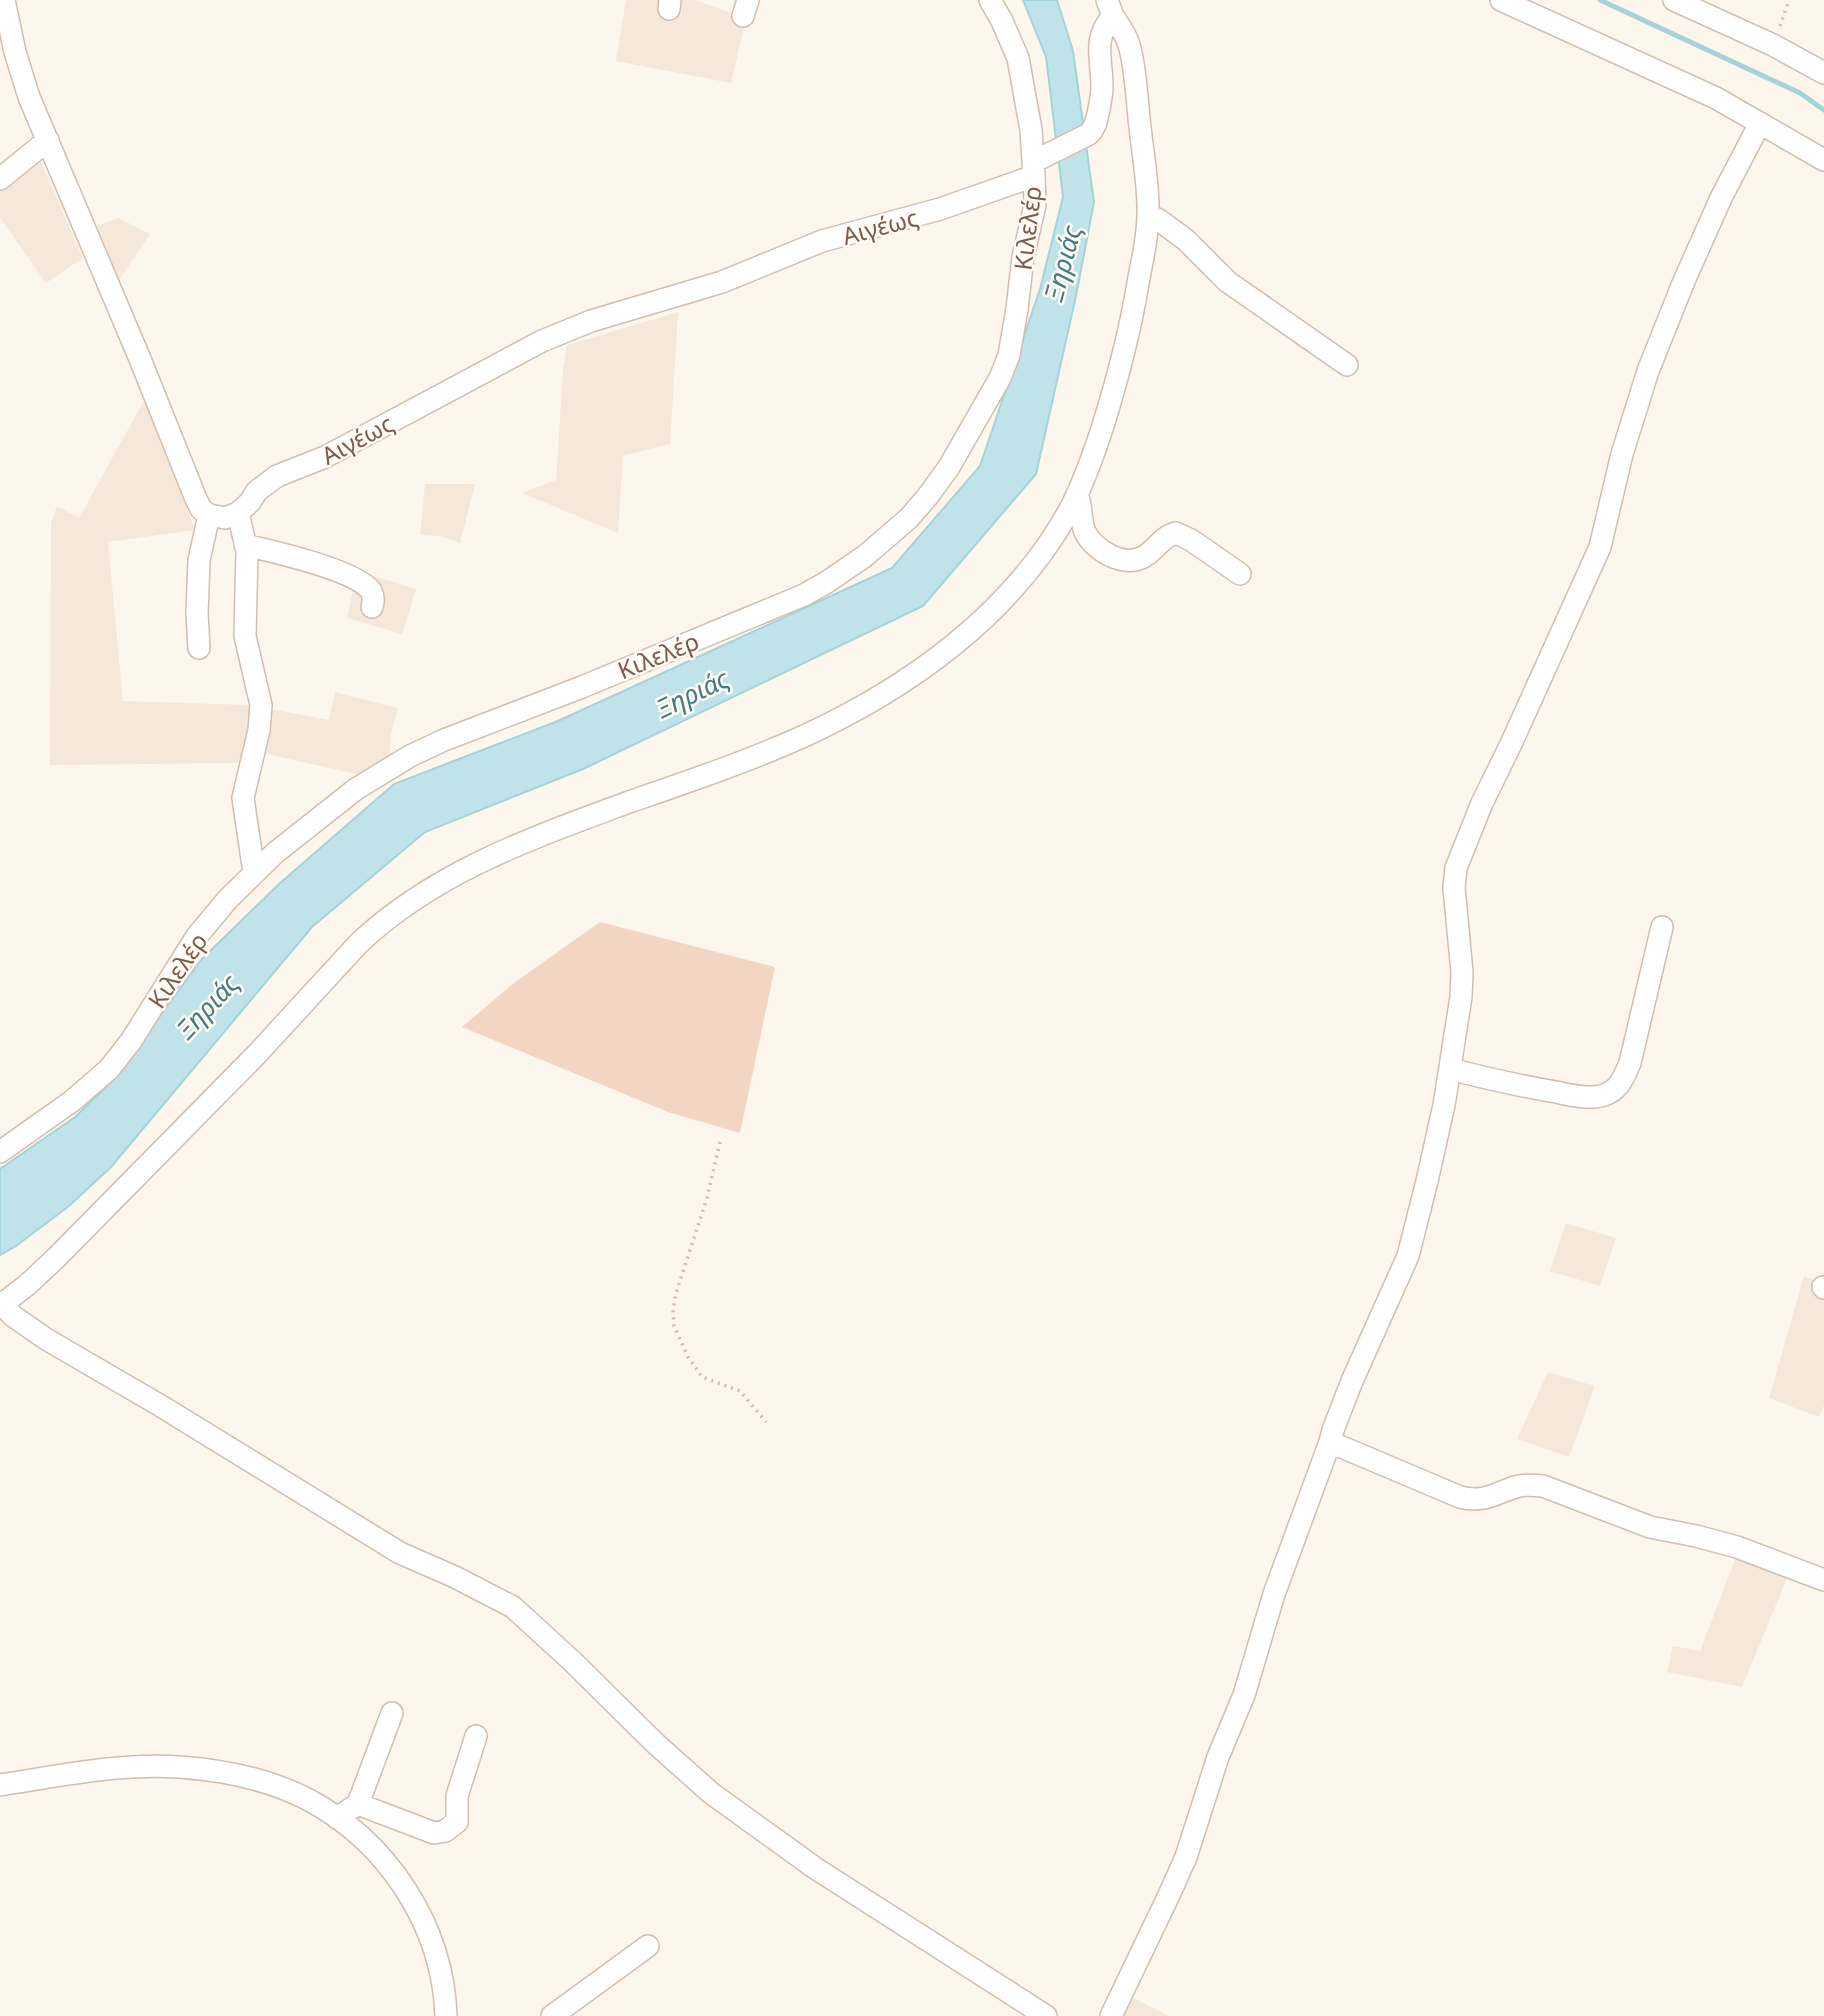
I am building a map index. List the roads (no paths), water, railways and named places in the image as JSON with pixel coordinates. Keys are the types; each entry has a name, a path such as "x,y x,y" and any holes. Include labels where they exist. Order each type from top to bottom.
{"street":[{"path":"4,0 15,52 29,97 196,499 201,509 209,515 225,518 238,513 247,551 245,636 261,705 259,730 243,798 254,873"},
{"name":"Κιλελέρ","path":"0,1152 72,1101 109,1069 131,1041 197,936 228,899 293,839 356,789 410,756 444,740 782,605 827,582 884,541 909,518 940,482 1000,378 1009,355 1023,257 1035,205 1026,98 1018,58 990,0"},
{"path":"1501,0 1716,98 1824,160"},
{"path":"1674,0 1773,45 1824,73"},
{"path":"1046,2016 815,1868 711,1793 513,1607 400,1553 161,1406 46,1339 13,1316 1,1304 27,1285 56,1258 188,1126 359,943 385,920 448,878 492,855 743,761 804,736 872,701 925,666 979,624 1033,565 1067,514 1094,452 1132,321 1153,218 1130,48 1110,8"},
{"name":"Αιγέως","path":"238,513 257,491 277,476 325,457 551,337 591,321 722,282 822,242 918,216 1034,169 1089,134 1094,128 1101,101 1101,38 1110,8"},
{"path":"1111,2016 1185,1857 1218,1757 1244,1695 1275,1594 1331,1442 1333,1430 1408,1256 1427,1181 1450,1069 1461,997 1462,972 1454,888 1456,868 1482,803 1600,547 1622,454 1648,371 1721,198 1760,122"},
{"path":"0,178 48,140"},
{"path":"1153,218 1186,240 1228,282 1347,365"},
{"path":"1077,494 1086,534 1105,553 1119,559 1136,560 1144,557 1170,534 1176,533 1241,574"},
{"path":"199,648 199,560 209,515"},
{"path":"245,545 338,571 364,585 374,599 372,607"},
{"path":"1450,1069 1508,1084 1580,1097 1602,1096 1613,1091 1622,1082 1630,1063 1662,927"},
{"path":"1331,1442 1460,1497 1481,1499 1515,1486 1543,1486 1650,1527 1737,1546 1824,1580"},
{"path":"337,1818 358,1804 391,1713"},
{"path":"358,1804 434,1833 445,1831 457,1822 457,1796 476,1736"},
{"path":"0,1785 149,1766 207,1769 262,1782 305,1798 337,1818 382,1858 418,1908 433,1944 444,1989 446,2016"},
{"path":"552,2016 649,1945"}],"water":[{"name":"Ξηριάς","path":"1023,0 1057,0 1073,51 1094,202 1036,474 923,606 583,769 425,832 312,927 111,1167 69,1206 0,1255 0,1169 75,1117 112,1081 201,960 279,884 394,784 558,721 892,568 980,466 1040,289 1063,197 1046,57"}],"waterway":[{"path":"1600,0 1800,93 1824,110"}]}
